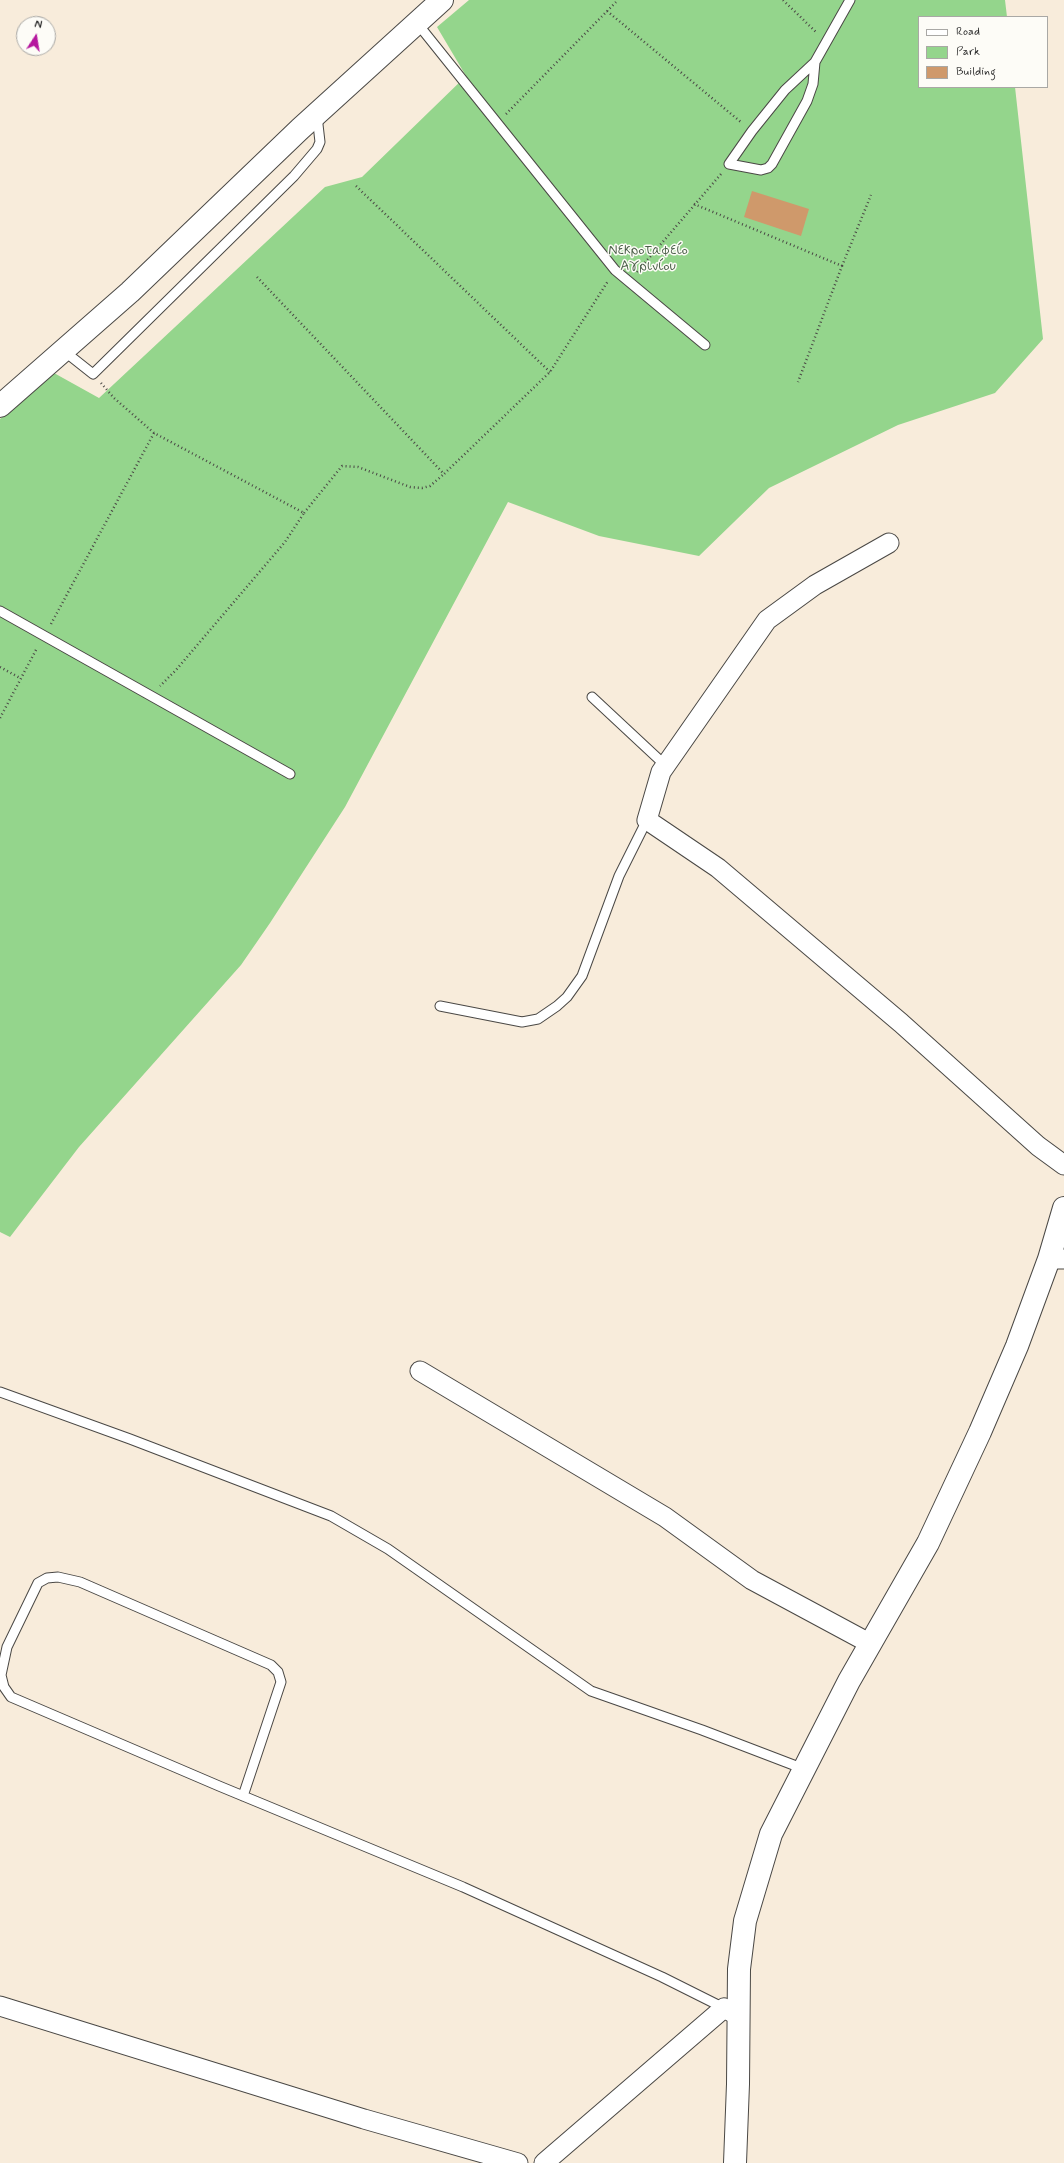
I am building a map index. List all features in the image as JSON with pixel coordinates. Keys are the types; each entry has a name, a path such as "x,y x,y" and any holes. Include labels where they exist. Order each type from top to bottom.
{"street":[{"path":"0,406 130,292 316,114 442,0"},
{"path":"889,543 815,585 767,620 666,766 658,780 647,820 718,868 901,1023 1038,1146 1064,1165"},
{"path":"735,2163 731,2012 739,1969 745,1921 771,1834 849,1681 872,1644 928,1544 980,1432 1056,1259 1064,1208"},
{"path":"420,1371 665,1517 752,1580 872,1644"},
{"path":"0,2006 364,2119 518,2163"},
{"path":"544,2163 731,2012"}],"lane":[{"path":"815,62 813,84 807,101 772,164 768,168 762,170 729,164 752,131 785,90 815,62 850,0"},
{"path":"417,23 615,270 705,345"},
{"path":"64,351 93,374 294,176 317,149 320,142 316,114"},
{"path":"0,611 290,774"},
{"path":"592,697 666,766"},
{"path":"440,1006 522,1022 538,1019 557,1006 567,997 582,976 617,882 647,820"},
{"path":"0,1392 331,1516 388,1549 590,1691 702,1730 804,1769"},
{"path":"243,1796 281,1682 278,1672 271,1665 80,1582 58,1577 47,1578 38,1583 7,1647 1,1675 4,1687 11,1697 243,1796 463,1887 662,1977 731,2012"}],"path":[{"path":"497,123 618,0"},
{"path":"783,0 826,41"},
{"path":"607,11 752,131"},
{"path":"629,281 729,164"},
{"path":"356,186 550,372"},
{"path":"798,382 871,195"},
{"path":"694,204 842,266"},
{"path":"150,696 176,670 280,548 304,513 342,466 358,467 410,487 422,488 430,486 550,372 615,270"},
{"path":"258,277 444,474"},
{"path":"93,374 114,398 154,433 304,513"},
{"path":"0,718 20,678 154,433"},
{"path":"0,666 20,678"}],"green space":[{"name":"Νεκροταφείο Αγρινίου","path":"469,0 1005,0 1007,16 918,16 918,88 1015,88 1043,339 995,393 898,425 769,488 699,556 599,536 508,502 345,807 270,923 241,965 79,1147 10,1237 0,1232 0,419 54,373 99,398 325,187 362,177 466,76 437,27"}],"building":[{"path":"752,191 809,209 801,236 744,217"}]}
